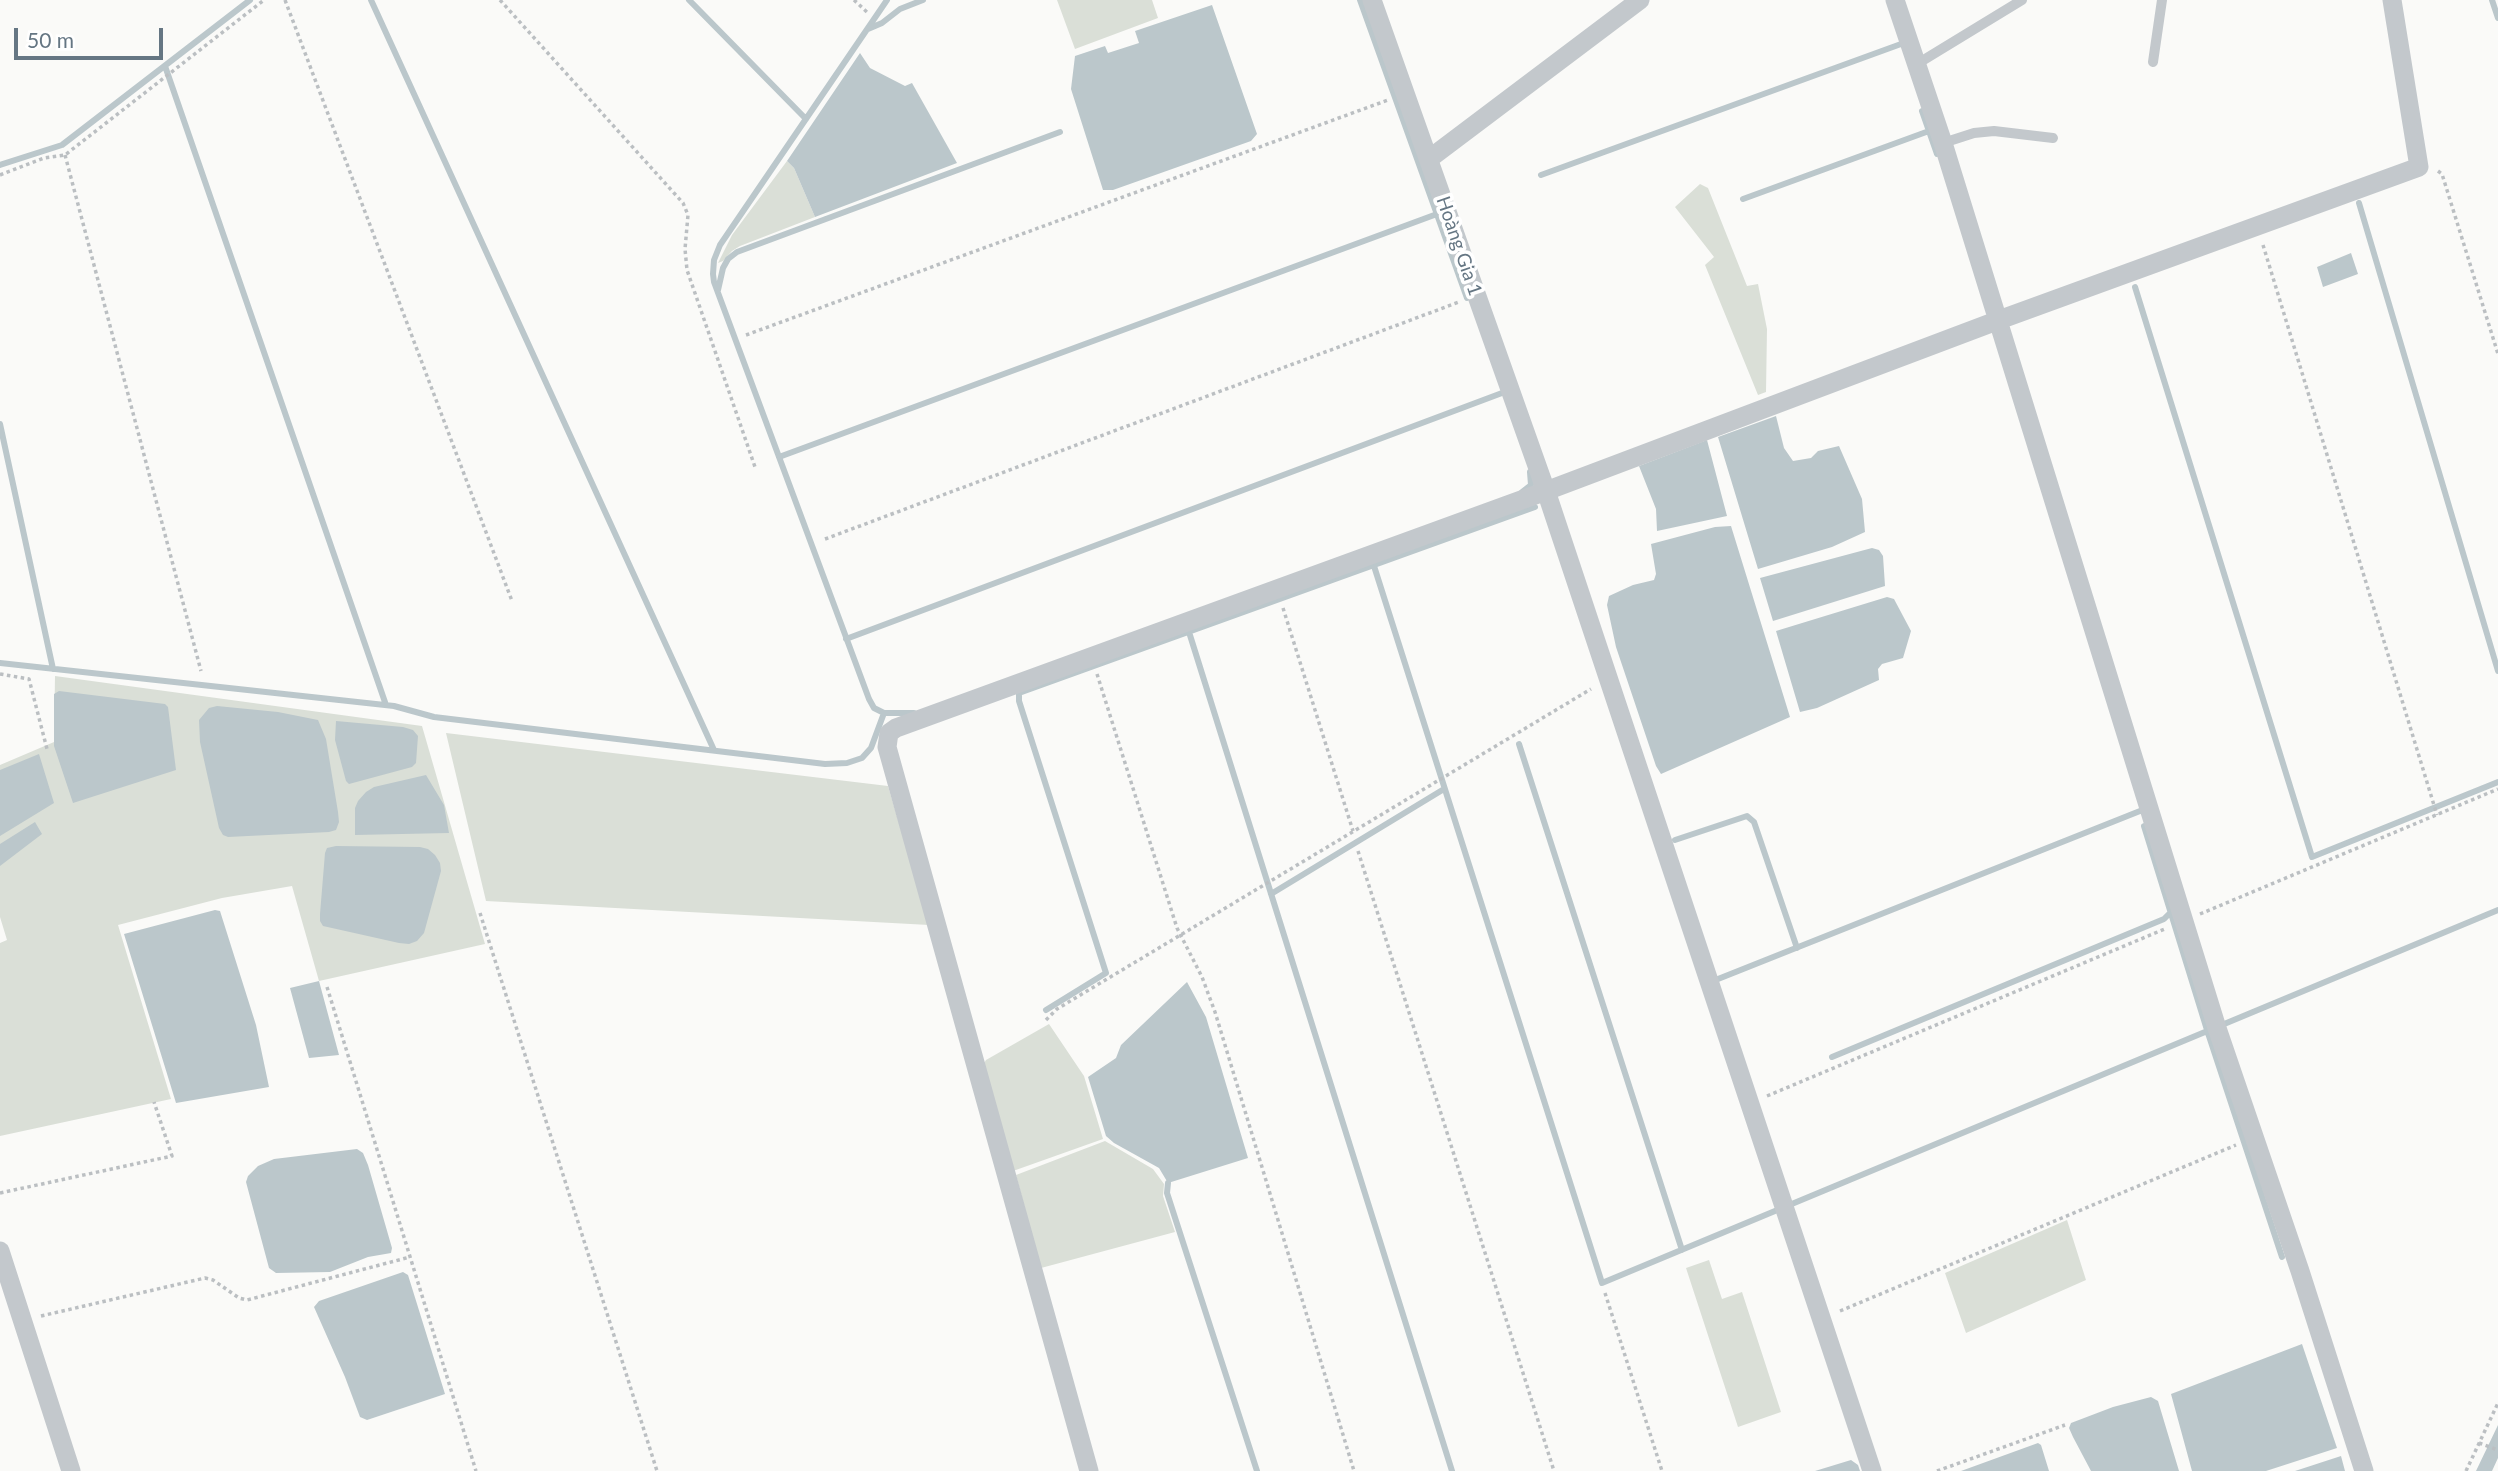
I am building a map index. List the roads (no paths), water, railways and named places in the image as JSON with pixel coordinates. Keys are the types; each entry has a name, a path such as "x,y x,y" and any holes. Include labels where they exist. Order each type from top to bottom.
{"street":[{"name":"Hoàng Gia 1","path":"1372,0 1546,491 1872,1471"},
{"path":"1429,159 1640,0"},
{"path":"1895,0 1943,143 2184,921 2364,1471"},
{"path":"1089,1471 886,741 889,733 896,728 1546,491 1998,320 2419,167 2392,0"},
{"path":"0,1251 71,1471"}],"lane":[{"path":"1917,64 2022,0"},
{"path":"2153,62 2162,0"},
{"path":"1943,143 1974,133 1994,131 2053,138"}],"waterway":[{"path":"0,165 62,145 250,0"},
{"path":"371,0 714,750"},
{"path":"689,0 806,119"},
{"path":"887,0 720,245 714,260 713,274 869,699 874,708 884,713 914,713"},
{"path":"868,29 882,23 900,9 923,0"},
{"path":"1360,0 1467,298"},
{"path":"2492,0 2498,18"},
{"path":"1541,175 1901,44"},
{"path":"165,66 386,705"},
{"path":"1922,111 1937,154"},
{"path":"1743,199 1929,131"},
{"path":"718,290 723,268 728,259 737,252 1060,132"},
{"path":"2359,203 2498,671"},
{"path":"779,457 1437,214"},
{"path":"2135,287 2312,857 2498,782"},
{"path":"846,639 1502,393"},
{"path":"0,424 53,669"},
{"path":"1522,492 1531,485 1530,472"},
{"path":"1046,1010 1106,973 1019,701 1019,693 1535,507"},
{"path":"1374,566 1602,1283 2498,910"},
{"path":"1189,632 1452,1471"},
{"path":"0,663 394,706 434,717 825,764 847,763 862,758 871,748 884,713"},
{"path":"1519,744 1682,1250"},
{"path":"1271,894 1444,789"},
{"path":"1718,979 2140,811"},
{"path":"1675,840 1747,816 1754,822 1797,948"},
{"path":"2144,826 2208,1033 2282,1257"},
{"path":"1832,1057 2164,919 2171,912"},
{"path":"1168,1183 1167,1193 1257,1471"}]}
